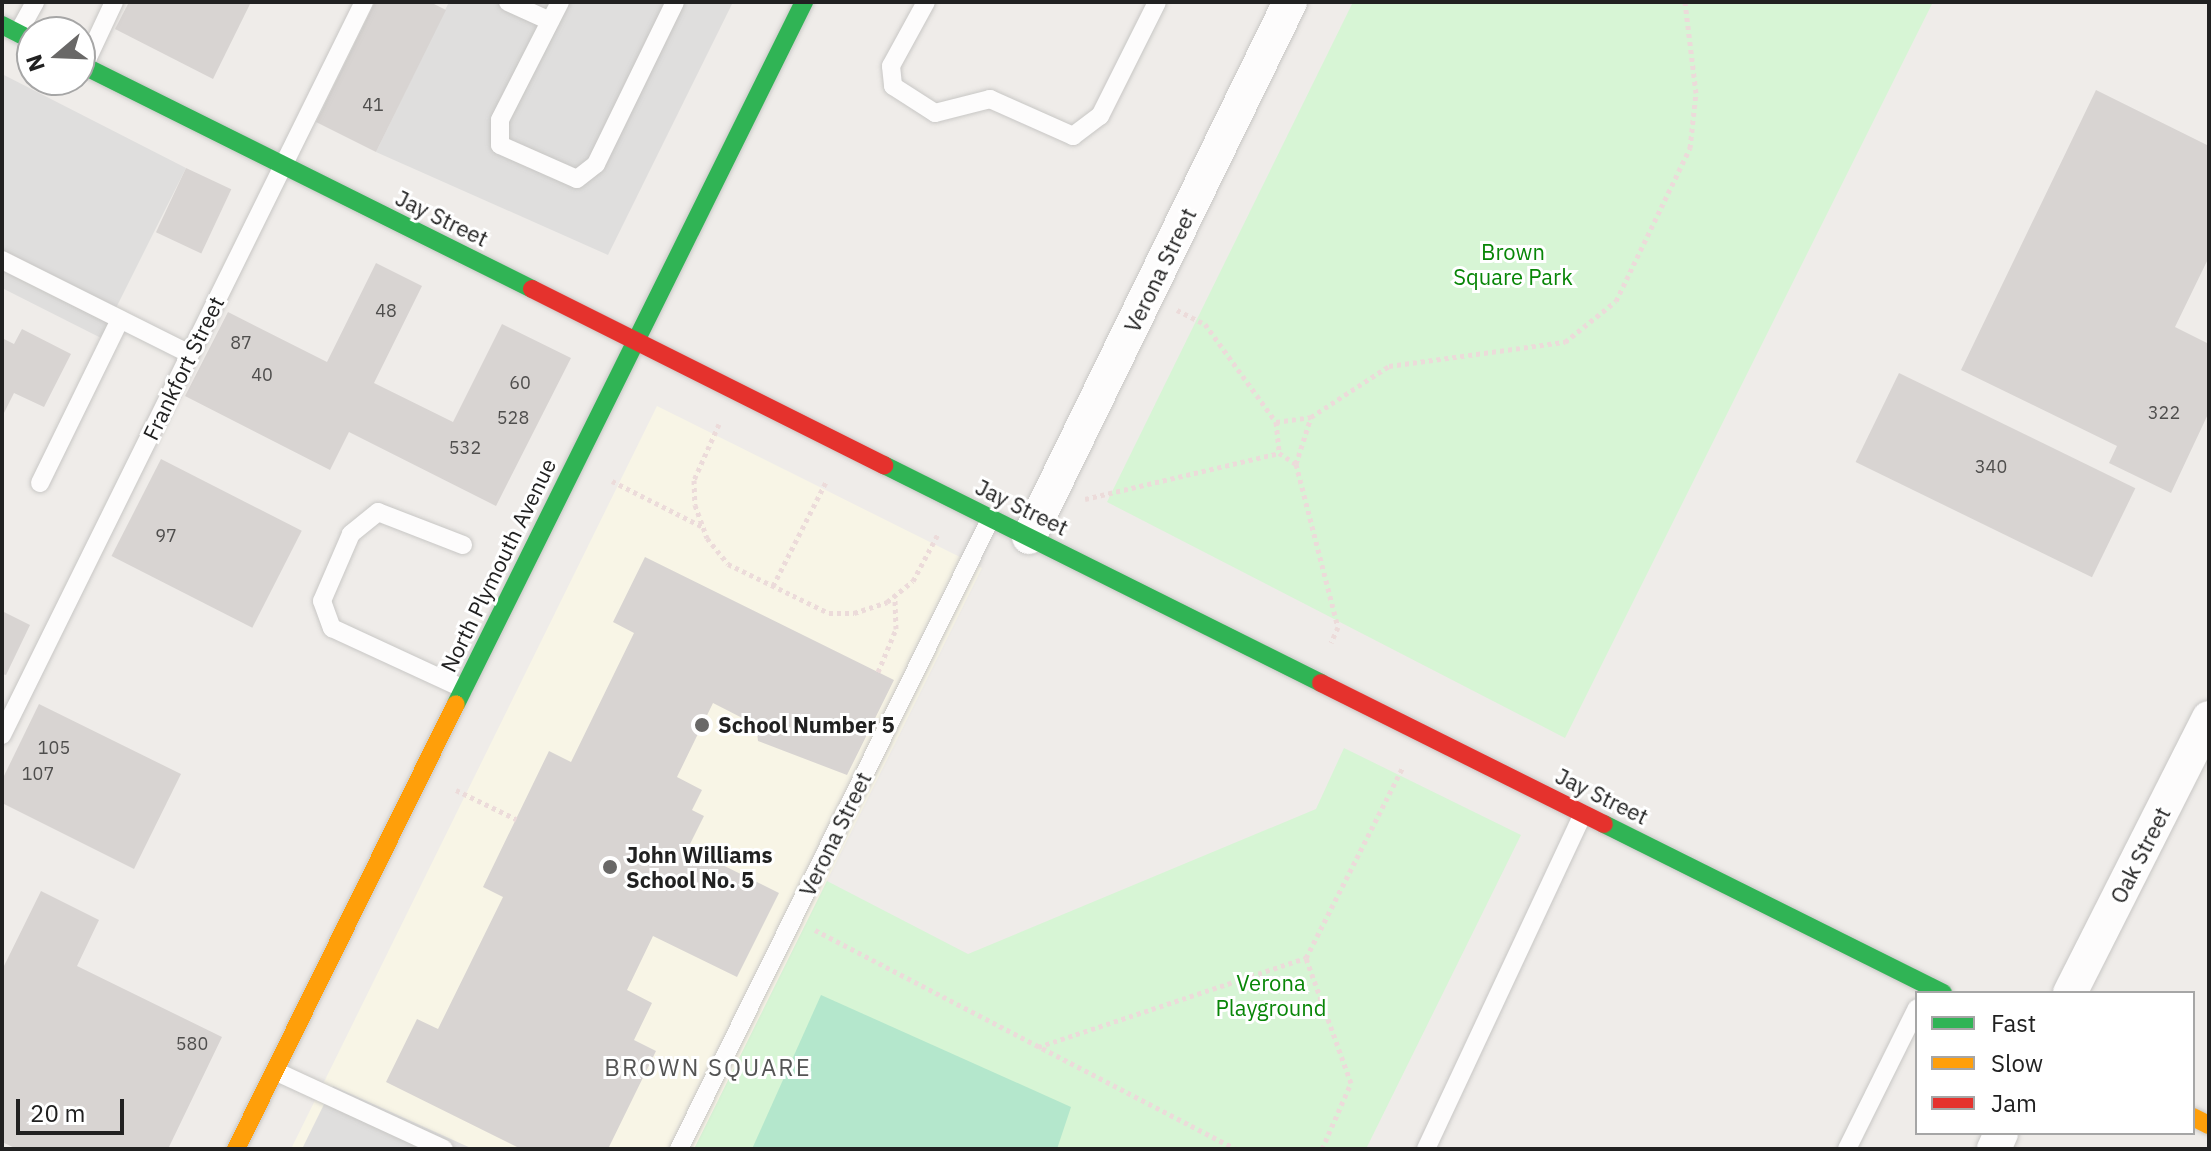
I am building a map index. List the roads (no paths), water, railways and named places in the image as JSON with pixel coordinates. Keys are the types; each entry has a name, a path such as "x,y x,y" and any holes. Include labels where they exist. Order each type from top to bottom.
{"street":[{"name":"North Plymouth Avenue","path":"236,1149 804,2"},
{"name":"Verona Street","path":"1029,537 1290,2"},
{"name":"Jay Street","path":"96,72 1420,732 1932,991"},
{"name":"Oak Street","path":"2071,991 2209,718"}],"lane":[{"path":"96,37 114,2"},
{"name":"Frankfort Street","path":"2,735 364,2"},
{"path":"508,2 550,21"},
{"path":"560,2 500,120 500,145 577,179 596,164 675,2"},
{"path":"926,2 891,66 893,86 935,113 990,99 1073,136 1100,116 1157,2"},
{"path":"2,260 190,354"},
{"path":"40,483 120,320"},
{"path":"463,545 378,512 351,534 322,601 332,628 464,689"},
{"name":"Verona Street","path":"679,1149 991,518"},
{"path":"1426,1149 1583,814"},
{"path":"1847,1149 1915,1012"},
{"path":"275,1071 444,1149"}],"place":[{"name":"School Number 5","path":"702,725"},
{"name":"John Williams School No. 5","path":"610,867"}],"district":[{"name":"BROWN SQUARE","path":"708,1068"}],"park label":[{"name":"Brown Square Park","path":"1513,264"},
{"name":"Verona Playground","path":"1271,994"}]}
